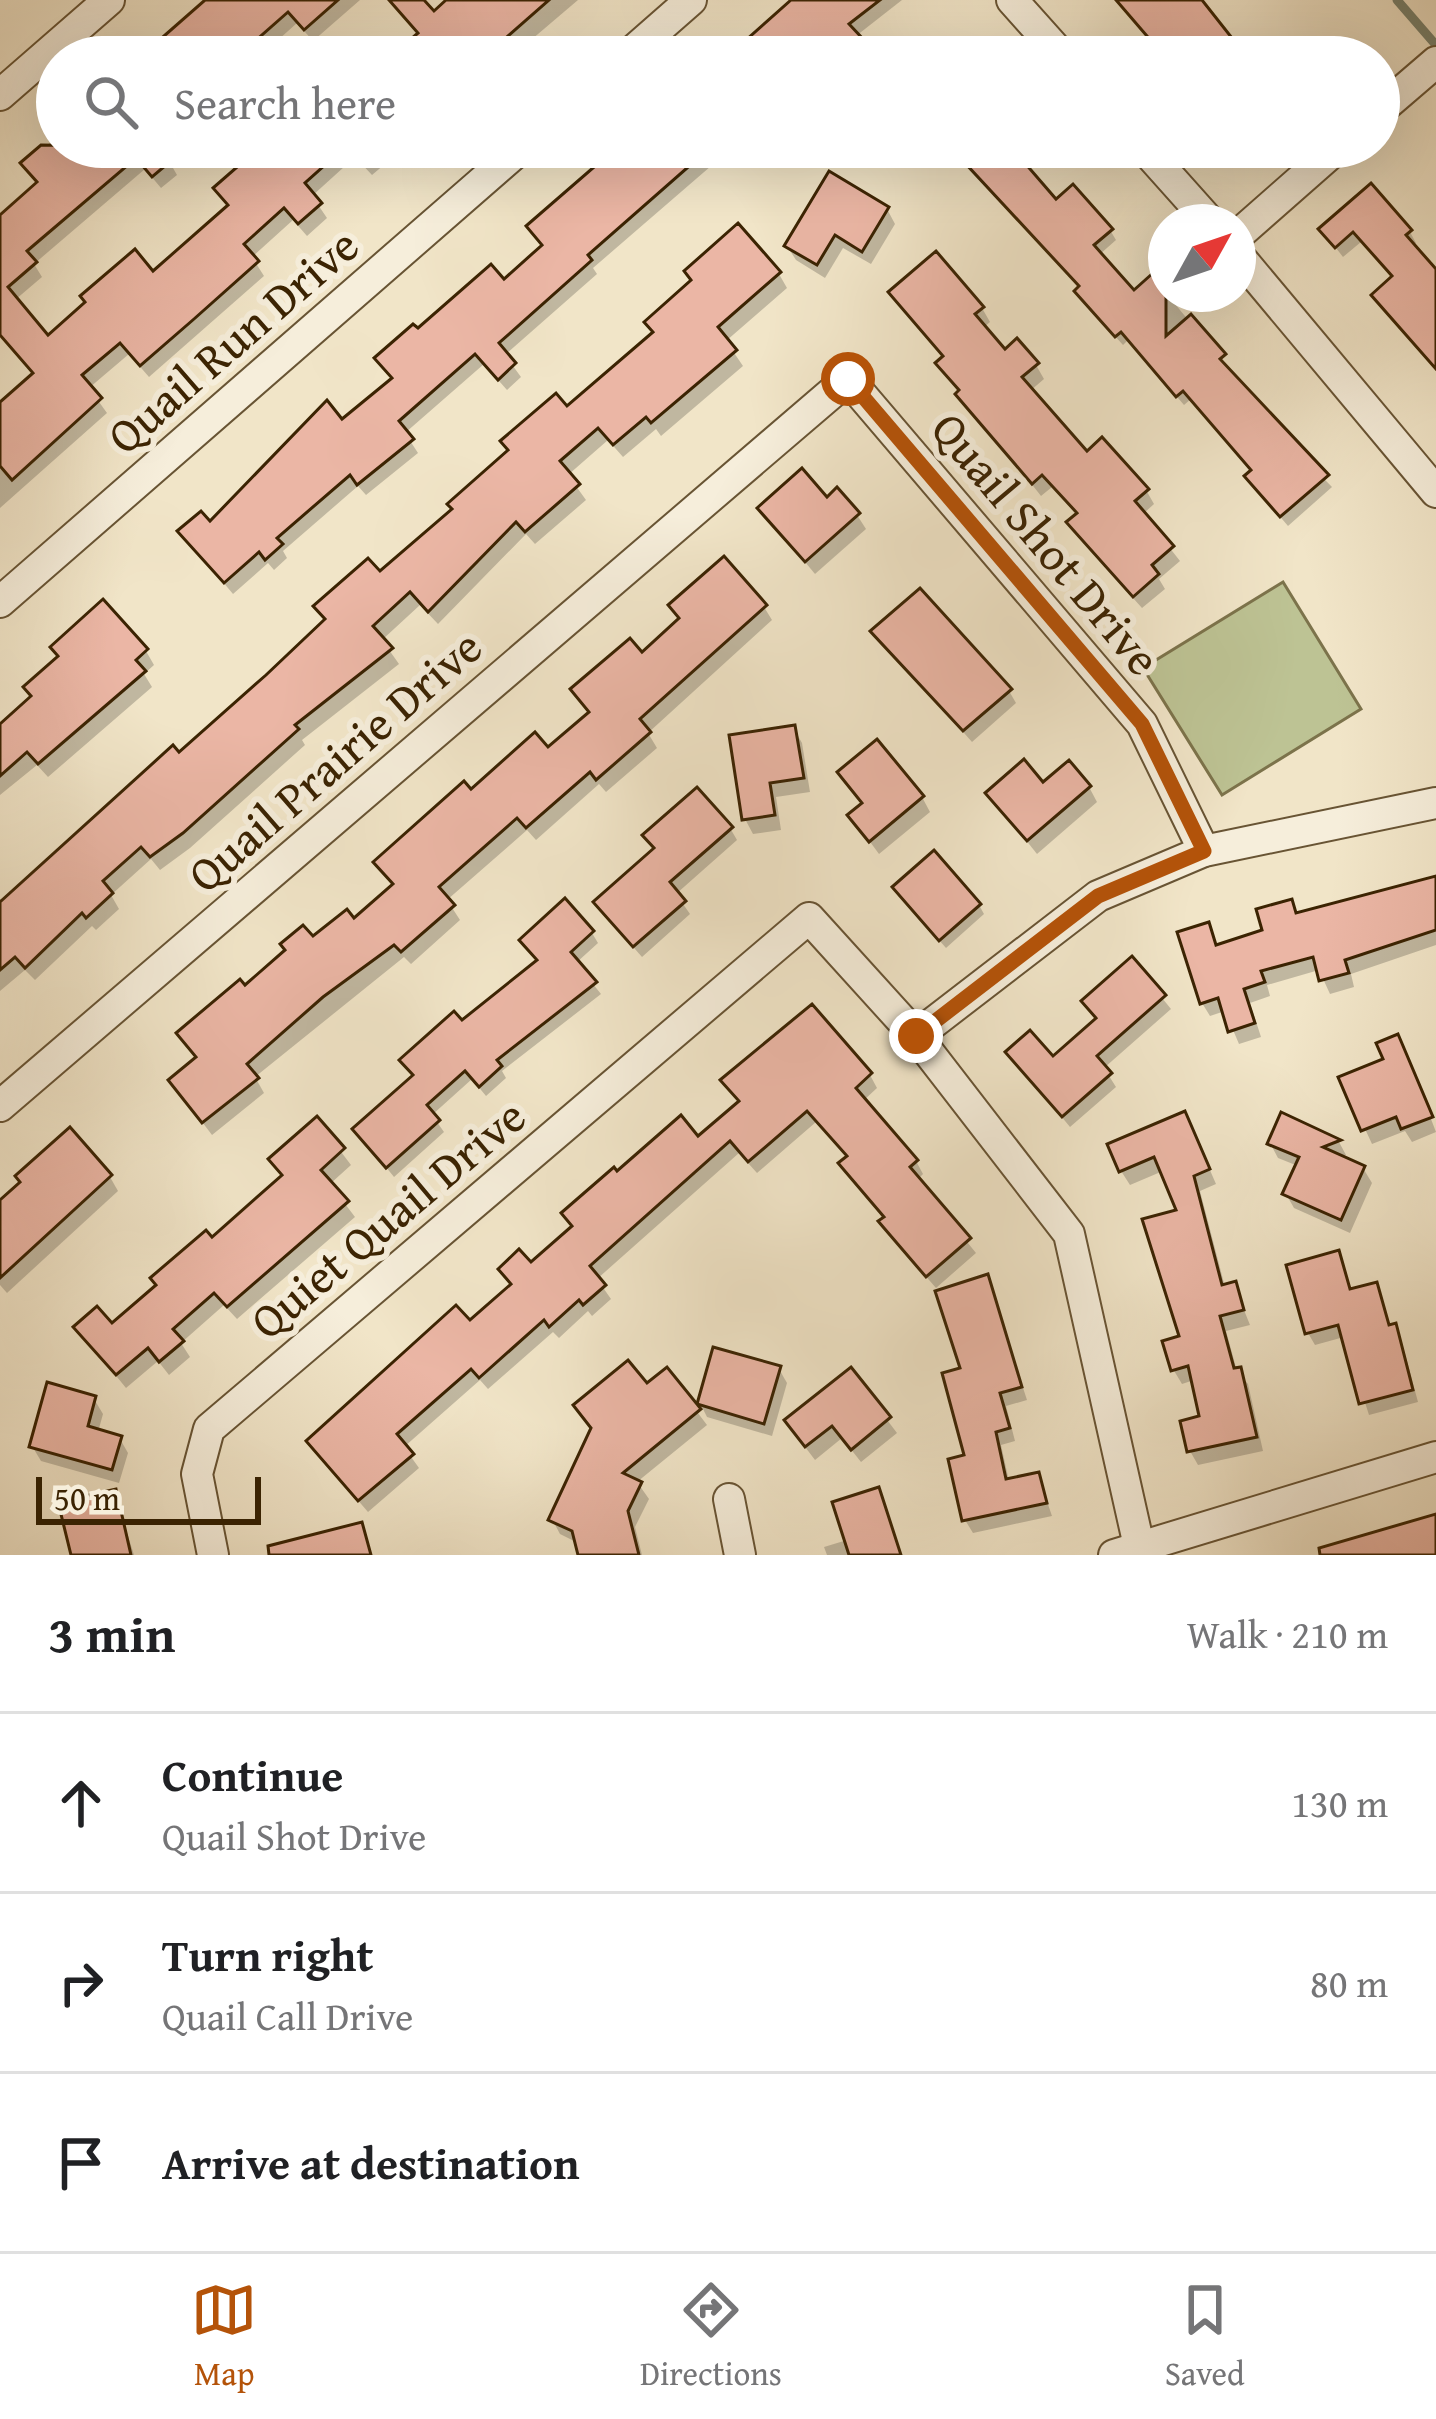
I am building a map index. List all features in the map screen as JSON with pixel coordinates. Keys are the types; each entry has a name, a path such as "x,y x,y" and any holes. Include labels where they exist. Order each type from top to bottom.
{"street":[{"path":"68,36 109,0"},
{"path":"650,36 691,0"},
{"path":"1012,0 1044,36"},
{"path":"1400,93 1436,62"},
{"path":"0,95 36,64"},
{"name":"Quail Run Drive","path":"0,602 498,168"},
{"path":"1162,168 1194,204"},
{"path":"1256,219 1314,168"},
{"path":"1256,277 1436,492"},
{"name":"Quail Shot Drive","path":"727,483 848,379 1142,724 1204,851"},
{"name":"Quail Prairie Drive","path":"0,1106 727,483"},
{"path":"1426,805 1204,851 1098,896 916,1036 1069,1234 1126,1550 1436,1456"},
{"name":"Quiet Quail Drive","path":"213,1555 197,1474 209,1429 809,918 916,1036"},
{"path":"728,1499 740,1555"}],"green space":[{"path":"1283,582 1361,709 1222,795 1143,668"}],"building":[{"path":"205,0 338,0 304,30 288,12 261,36 164,36"},
{"path":"389,0 424,0 434,11 446,0 549,0 508,36 414,36 418,33"},
{"path":"791,0 880,0 849,24 860,36 751,36"},
{"path":"1116,0 1202,0 1230,36 1147,36"},
{"path":"36,149 36,168 124,168 27,251 37,262 8,287 48,335 85,302 80,296 135,249 153,271 228,205 213,188 236,168 322,168 305,183 322,203 298,224 284,208 244,244 259,261 140,366 120,343 82,375 102,398 12,480 0,466 0,402 33,373 0,335 0,215 37,182 20,163"},
{"path":"593,168 687,168 588,255 592,260 499,343 516,363 498,380 475,354 399,421 414,439 357,485 350,475 277,538 283,544 265,560 259,552 224,583 177,531 201,511 210,521 327,400 342,419 392,378 374,358 413,324 418,328 491,264 504,279 542,245 526,226"},
{"path":"970,168 1029,168 1056,199 1073,184 1113,229 1094,245 1134,290 1148,277 1148,312 1166,312 1166,336 1191,314 1226,354 1220,359 1329,475 1280,517 1244,476 1251,470 1183,391 1176,397 1121,332 1115,337 1074,291 1079,286"},
{"path":"829,171 889,207 862,252 835,235 817,265 784,246"},
{"path":"1371,183 1412,230 1406,235 1436,269 1436,369 1371,295 1392,276 1353,232 1335,248 1318,229"},
{"path":"738,223 781,272 718,327 737,350 651,423 646,417 613,445 598,428 560,461 580,484 525,532 516,522 428,612 410,592 373,626 393,648 295,725 299,729 183,833 150,857 141,847 103,881 113,893 86,918 82,913 25,968 15,957 0,970 0,902 173,745 179,752 266,675 325,619 313,606 368,558 380,571 452,509 447,504 508,450 500,441 556,393 567,406 653,332 644,322 691,280 684,271"},
{"path":"936,251 984,307 975,314 1005,349 1017,338 1039,363 1022,377 1087,451 1102,437 1149,489 1135,501 1174,546 1152,565 1159,574 1133,597 1066,522 1077,513 1042,475 1032,484 955,394 959,390 935,363 943,356 888,292"},
{"path":"802,468 827,497 837,487 860,513 805,562 757,508"},
{"path":"724,556 767,605 640,719 651,732 596,780 590,772 526,828 517,818 439,887 455,905 401,952 394,945 323,997 247,1064 259,1078 202,1123 168,1080 196,1057 176,1033 240,979 245,985 285,950 280,944 303,925 313,936 347,909 354,918 393,884 373,862 464,781 471,789 535,732 548,747 589,712 570,689 630,638 642,652 679,618 668,605"},
{"path":"920,588 1012,689 963,731 870,631"},
{"path":"103,599 148,649 136,660 146,671 38,764 27,752 0,776 0,724 31,696 23,687 58,656 50,647"},
{"path":"795,725 804,778 770,783 775,815 742,820 729,735"},
{"path":"877,739 924,796 869,842 847,815 862,803 837,772"},
{"path":"1024,759 1043,782 1069,760 1091,786 1027,841 985,793"},
{"path":"697,787 733,827 670,882 686,901 633,947 593,902 654,848 642,835"},
{"path":"934,850 981,904 939,941 892,887"},
{"path":"1436,876 1436,930 1345,960 1349,973 1319,981 1313,957 1261,971 1265,982 1244,989 1255,1023 1228,1032 1218,998 1200,1004 1177,932 1209,922 1216,945 1262,930 1256,909 1292,899 1296,913"},
{"path":"565,898 594,931 571,952 597,982 497,1060 502,1066 479,1087 465,1071 427,1105 440,1120 386,1168 352,1129 413,1075 399,1060 454,1011 462,1020 537,960 519,940"},
{"path":"1132,956 1166,995 1097,1056 1112,1073 1062,1117 1005,1052 1030,1030 1053,1056 1096,1018 1081,1001"},
{"path":"812,1004 872,1073 856,1088 918,1160 910,1167 971,1238 926,1277 878,1221 884,1217 838,1163 847,1156 807,1111 748,1162 730,1141 590,1266 606,1285 583,1305 579,1300 549,1327 544,1320 479,1378 471,1369 397,1434 414,1454 358,1501 306,1441 456,1305 470,1320 511,1284 498,1269 519,1249 531,1262 572,1226 561,1213 614,1167 617,1171 681,1115 698,1136 739,1101 720,1080"},
{"path":"1398,1034 1433,1117 1401,1129 1396,1117 1361,1131 1338,1077 1383,1059 1376,1043"},
{"path":"1185,1111 1210,1169 1194,1176 1222,1285 1236,1281 1244,1310 1220,1316 1234,1368 1241,1367 1257,1437 1187,1452 1180,1421 1199,1416 1188,1366 1171,1371 1162,1341 1179,1336 1142,1219 1176,1210 1154,1157 1119,1172 1107,1144"},
{"path":"1281,1112 1341,1140 1323,1147 1365,1166 1341,1220 1282,1194 1299,1157 1267,1144"},
{"path":"317,1116 345,1148 321,1170 349,1201 227,1307 214,1293 173,1329 184,1341 159,1362 148,1348 116,1375 73,1327 97,1306 112,1323 156,1285 150,1278 206,1230 212,1237 282,1175 268,1159"},
{"path":"70,1127 112,1175 0,1278 0,1200 20,1182 15,1176"},
{"path":"1339,1250 1350,1289 1377,1282 1389,1325 1396,1323 1413,1390 1359,1404 1338,1325 1305,1334 1286,1265"},
{"path":"988,1274 1022,1387 1000,1393 1010,1428 996,1432 1006,1479 1039,1472 1047,1503 962,1521 948,1459 964,1455 942,1373 960,1368 935,1291"},
{"path":"713,1347 781,1366 764,1424 697,1404"},
{"path":"628,1360 647,1383 667,1367 701,1409 623,1473 642,1482 628,1511 639,1555 578,1555 572,1531 548,1520 591,1428 573,1405"},
{"path":"851,1367 891,1417 851,1450 832,1426 805,1447 784,1420"},
{"path":"47,1382 96,1396 88,1426 122,1436 112,1470 29,1447"},
{"path":"879,1487 901,1555 849,1555 832,1502"},
{"path":"116,1489 131,1555 71,1555 58,1502"},
{"path":"1436,1514 1436,1555 1320,1555 1319,1548"},
{"path":"362,1522 371,1555 269,1555 268,1546"}],"waterway":[{"path":"1397,0 1436,45"}],"route":[{"path":"848,379 1142,724 1204,851 1098,896 916,1036"}]}
